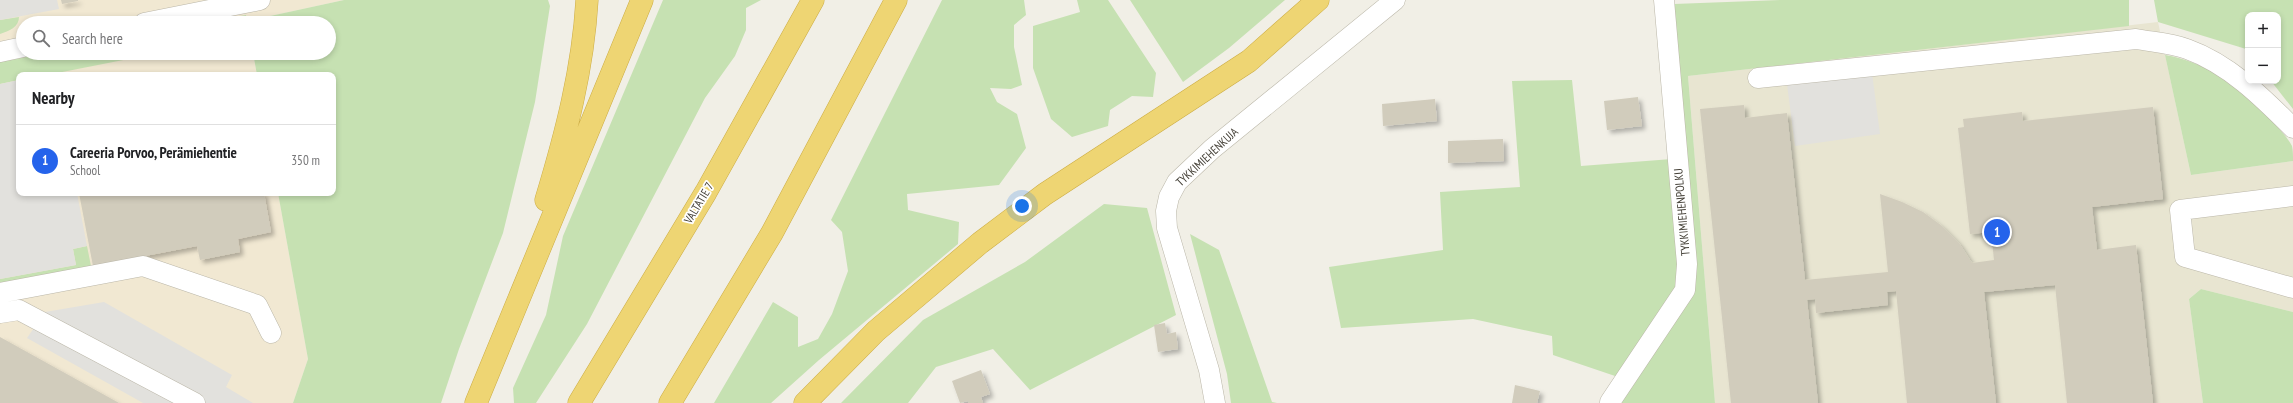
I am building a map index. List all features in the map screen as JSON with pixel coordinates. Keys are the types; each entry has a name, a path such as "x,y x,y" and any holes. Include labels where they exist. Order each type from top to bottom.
{"highway":[{"path":"502,342 543,210 574,99 585,38 587,0"},
{"path":"476,403 642,0"},
{"name":"VALTATIE 7","path":"579,403 706,192 813,0"},
{"path":"670,403 772,233 896,0"},
{"path":"1298,20 1312,0"},
{"path":"805,403 876,331 980,244 1045,194 1249,61 1298,20 1318,0"}],"street":[{"path":"174,16 235,2 260,0"},
{"name":"TYKKIMIEHENKUJA","path":"1215,403 1209,370 1167,228 1166,210 1169,197 1178,182 1212,149 1395,0"},
{"name":"TYKKIMIEHENPOLKU","path":"1610,402 1684,290 1687,264 1664,0"},
{"path":"1758,78 2136,39 2187,49 2220,66 2256,91 2293,128"},
{"path":"0,52 16,49"},
{"path":"2293,196 2180,210 2184,257 2293,288"},
{"path":"0,293 143,266 257,305 270,333"},
{"path":"0,313 19,310 194,403"}],"shaded area":[{"path":"0,0 344,0 270,16 16,16 16,60 254,60 256,72 16,72 16,196 279,196 308,359 293,403 0,403"},
{"path":"0,0 57,0 59,9 0,20"},
{"path":"2158,22 2191,175 2293,161 2293,312 2201,289 2189,299 2203,403 1715,403 1688,76"},
{"path":"1872,73 1880,134 1795,146 1787,84"},
{"path":"16,81 16,196 78,196 87,246 73,249 76,265 0,279 0,84"},
{"path":"104,302 232,375 226,387 253,403 143,403 27,338 45,312"}],"green space":[{"path":"344,0 548,0 550,6 535,102 503,233 459,349 441,403 293,403 308,359 279,196 336,196 336,72 256,72 254,60 336,60 336,16 270,16"},
{"path":"663,0 761,0 746,8 746,30 735,56 705,98 587,324 536,403 514,403 513,388 546,315 563,236"},
{"path":"942,0 1024,0 1026,15 1014,25 1014,47 1022,85 1011,89 990,88 997,102 1017,114 1026,148 999,185 907,194 908,210 959,222 958,244 819,360 771,403 714,403 773,302 798,317 798,347 818,339 832,314 848,271 842,232 831,220"},
{"path":"1077,0 1108,0 1156,73 1153,97 1132,96 1110,110 1108,126 1072,137 1051,119 1033,68 1033,26 1080,12"},
{"path":"1130,0 1285,0 1229,48 1183,82"},
{"path":"1781,0 2129,0 2129,26 1688,76 1715,403 1619,403 1691,291 1674,4"},
{"path":"2154,0 2293,0 2293,109 2273,84 2281,84 2281,12 2245,12 2245,49 2158,22"},
{"path":"16,17 16,24 10,30 0,34 0,20"},
{"path":"2165,55 2185,60 2204,68 2217,74 2235,87 2258,107 2287,138 2292,146 2293,161 2191,175"},
{"path":"16,59 123,60 62,72 16,72 16,81 0,84 0,62"},
{"path":"1572,80 1581,166 1672,159 1679,287 1618,377 1553,355 1552,336 1473,319 1341,328 1329,267 1443,250 1440,192 1520,187 1512,81"},
{"path":"1104,204 1147,208 1176,315 1030,390 993,349 936,367 908,403 841,403 923,320 1025,262"},
{"path":"1190,234 1219,250 1272,402 1277,403 1231,403 1227,374"},
{"path":"87,246 91,266 0,283 0,279 76,265 73,249"},
{"path":"2201,289 2293,312 2293,403 2203,403 2189,299"}],"building":[{"path":"61,0 78,0 78,1 62,4"},
{"path":"1638,97 1642,126 1607,130 1604,101"},
{"path":"1435,99 1437,121 1383,126 1382,104"},
{"path":"1744,105 1745,118 1787,113 1805,280 1888,272 1880,194 1923,212 1942,226 1959,243 1972,263 1994,260 1991,232 1970,234 1958,128 1964,127 1963,119 2022,112 2023,121 2153,107 2163,199 2092,207 2097,250 2136,245 2153,403 2067,403 2055,285 1984,292 1996,403 1907,403 1896,291 1887,292 1888,305 1816,313 1815,299 1807,300 1818,403 1731,403 1700,109"},
{"path":"1503,139 1504,161 1448,163 1448,141"},
{"path":"80,196 265,196 271,232 238,239 240,252 200,260 197,246 93,266"},
{"path":"1165,323 1167,334 1176,332 1178,349 1158,352 1154,325"},
{"path":"0,337 119,403 0,403"},
{"path":"981,370 990,394 981,397 983,403 968,403 968,401 960,403 952,381"},
{"path":"1515,385 1540,391 1537,403 1512,403"}],"place":[{"name":"Careeria Porvoo, Perämiehentie","path":"1997,232"}]}
